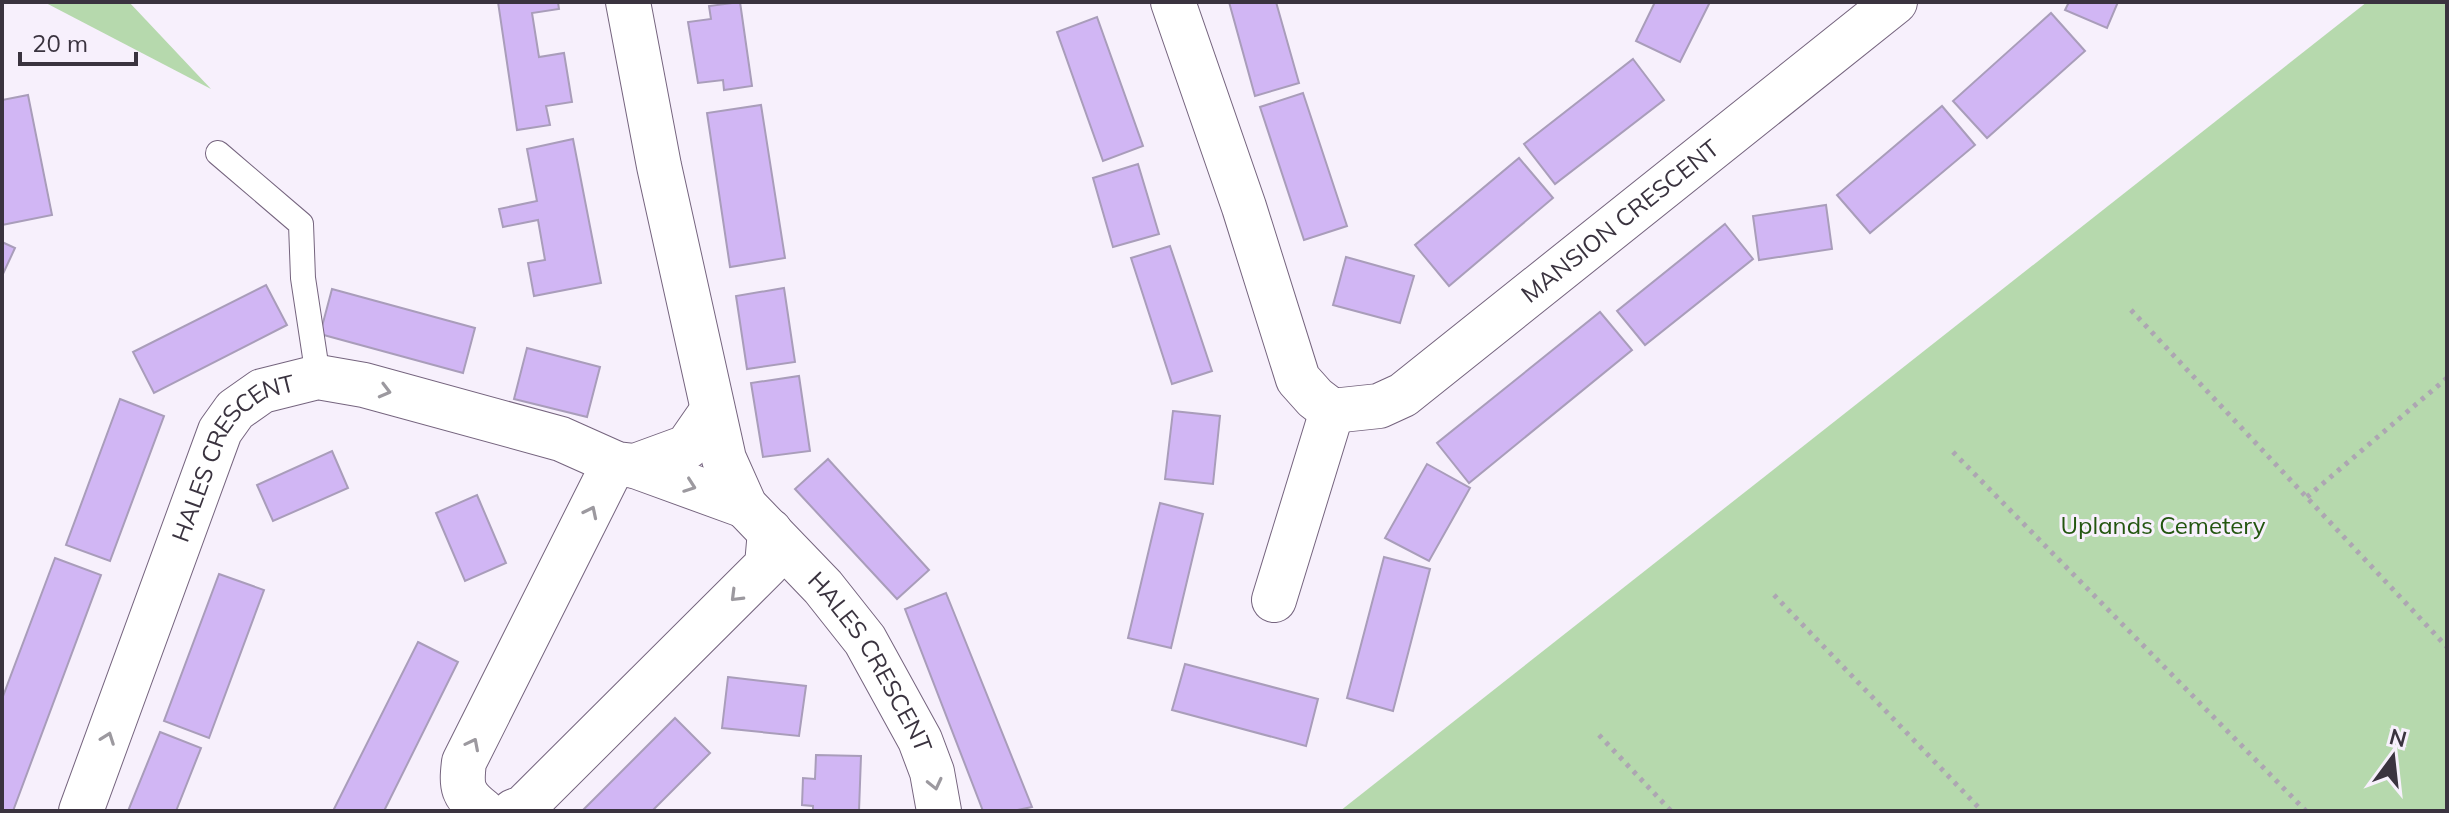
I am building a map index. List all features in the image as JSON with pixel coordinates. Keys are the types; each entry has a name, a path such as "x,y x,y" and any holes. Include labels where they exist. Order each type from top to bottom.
{"street":[{"name":"HALES CRESCENT","path":"628,2 659,166 724,459 757,518 823,587 865,640 920,740 932,772 939,811"},
{"path":"1173,2 1244,207 1298,379 1332,411 1274,600"},
{"name":"MANSION CRESCENT","path":"1332,411 1379,406 1403,395 1895,2"},
{"name":"HALES CRESCENT","path":"81,811 220,431 235,410 262,391 318,377 364,385 561,439 757,518"},
{"path":"483,811 468,799 462,783 464,762 609,473 687,447 712,411"},
{"path":"514,811 523,808 767,565 757,518"}],"lane":[{"path":"218,153 301,224 303,278 318,377"}],"path":[{"path":"2131,310 2447,647"},
{"path":"2307,497 2447,378"},
{"path":"1953,452 2306,811"},
{"path":"1774,595 1982,811"},
{"path":"1599,735 1671,811"}],"green space":[{"path":"44,2 129,2 211,89"},
{"name":"Uplands Cemetery","path":"2367,2 2447,2 2447,811 1340,811"}],"building":[{"path":"498,2 558,2 559,9 532,13 539,57 564,53 572,102 546,106 550,125 517,130"},
{"path":"740,2 752,86 724,90 723,80 698,83 688,22 711,19 709,6"},
{"path":"1229,2 1276,2 1299,83 1255,96"},
{"path":"1655,2 1710,2 1680,62 1636,41"},
{"path":"2069,2 2118,2 2107,28 2065,10"},
{"path":"2051,13 2085,51 1987,138 1953,101"},
{"path":"1097,17 1143,146 1103,161 1057,32"},
{"path":"1633,59 1664,100 1555,184 1524,144"},
{"path":"1303,93 1347,226 1304,240 1260,107"},
{"path":"28,95 52,215 2,225 2,100"},
{"path":"761,105 785,258 730,267 707,113"},
{"path":"1942,106 1975,145 1870,233 1837,195"},
{"path":"573,139 601,283 534,296 528,263 545,260 538,220 503,227 499,209 537,201 527,149"},
{"path":"1519,158 1553,198 1449,286 1415,245"},
{"path":"1138,164 1159,234 1113,247 1093,178"},
{"path":"1826,205 1832,249 1759,260 1753,216"},
{"path":"1725,224 1753,259 1645,345 1617,311"},
{"path":"2,242 15,248 2,276"},
{"path":"1170,246 1212,371 1172,384 1131,258"},
{"path":"1346,257 1414,276 1400,323 1333,305"},
{"path":"266,285 287,325 154,393 133,352"},
{"path":"784,288 795,362 747,369 736,296"},
{"path":"332,289 475,328 463,373 320,334"},
{"path":"1600,312 1632,350 1469,483 1437,443"},
{"path":"527,348 600,367 587,417 514,399"},
{"path":"799,376 810,451 763,457 751,383"},
{"path":"120,399 164,416 110,561 66,545"},
{"path":"1173,411 1220,416 1213,484 1165,479"},
{"path":"332,451 348,488 273,521 257,485"},
{"path":"828,459 929,570 897,599 795,489"},
{"path":"1427,464 1470,488 1429,561 1385,538"},
{"path":"477,495 506,563 465,581 436,513"},
{"path":"1160,503 1203,514 1171,648 1128,638"},
{"path":"1384,557 1430,569 1393,711 1347,698"},
{"path":"55,558 101,575 13,811 2,811 2,699"},
{"path":"219,574 264,590 209,738 164,721"},
{"path":"946,593 1032,807 1013,811 983,811 905,609"},
{"path":"418,642 458,662 384,811 333,811"},
{"path":"1185,664 1318,699 1306,746 1172,710"},
{"path":"728,677 806,686 799,736 722,728"},
{"path":"675,718 710,753 652,811 582,811"},
{"path":"160,732 201,748 176,811 128,811"},
{"path":"816,755 861,756 859,811 813,811 813,806 802,805 803,778 815,779"}]}
